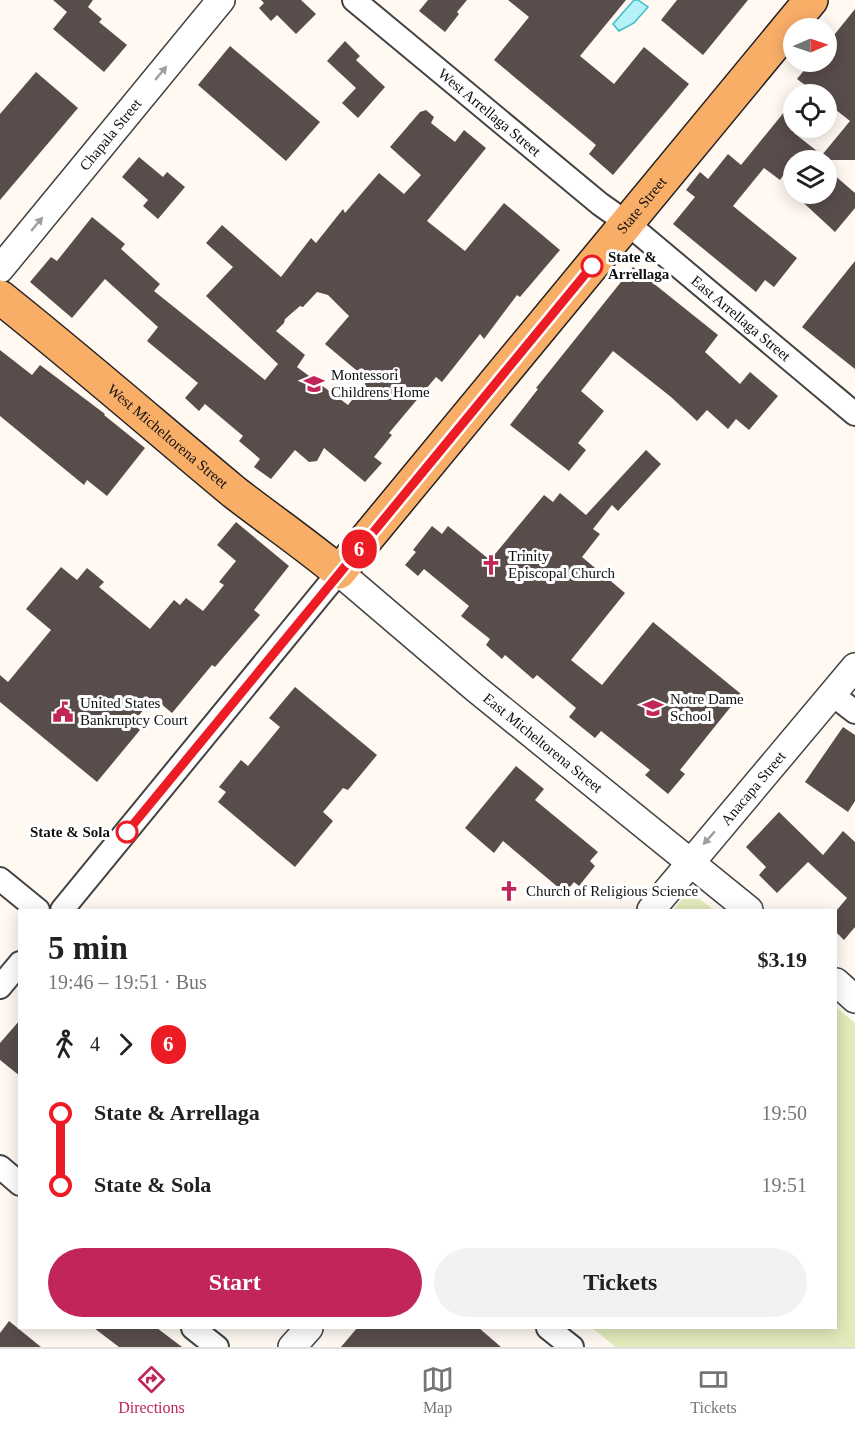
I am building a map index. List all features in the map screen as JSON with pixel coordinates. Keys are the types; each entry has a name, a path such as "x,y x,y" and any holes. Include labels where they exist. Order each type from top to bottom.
{"main road":[{"name":"State Street","path":"339,572 811,0"},
{"name":"West Micheltorena Street","path":"0,297 59,343 235,492 339,572"}],"street":[{"name":"Chapala Street","path":"0,269 221,0"},
{"name":"West Arrellaga Street","path":"354,0 600,204 627,223"},
{"name":"East Arrellaga Street","path":"627,223 855,414"},
{"name":"East Micheltorena Street","path":"339,572 475,688 748,909"},
{"name":"State Street","path":"63,909 339,572"},
{"name":"Anacapa Street","path":"652,909 855,667"},
{"path":"833,695 855,712"},
{"path":"0,879 37,909"},
{"path":"0,987 18,965"},
{"path":"837,983 855,999"},
{"path":"0,1167 18,1182"},
{"path":"194,1329 217,1347"},
{"path":"292,1347 308,1329"},
{"path":"549,1329 572,1347"}],"green space":[{"path":"689,891 713,909 674,909"},
{"path":"837,1008 855,1023 855,1347 616,1347 593,1329 837,1329"}],"water":[{"path":"634,0 648,7 634,23 619,31 613,24"}],"building":[{"path":"53,0 93,0 88,7 102,19 99,22 127,45 104,72 53,29 67,12"},
{"path":"261,0 301,0 316,14 296,34 277,15 271,21 259,8 264,3"},
{"path":"428,0 467,0 445,32 419,11"},
{"path":"508,0 626,0 580,56 614,84 644,47 689,84 613,175 589,154 596,145 494,60 529,17"},
{"path":"677,0 748,0 703,55 661,20"},
{"path":"855,9 855,160 837,160 837,150 826,150 850,121 837,111 837,84 804,84 797,79 803,72 837,72 837,31"},
{"path":"345,41 360,56 356,60 385,87 358,118 342,103 356,88 327,61"},
{"path":"230,46 320,122 286,161 198,85"},
{"path":"36,72 78,108 0,200 0,114"},
{"path":"426,110 434,117 431,123 455,142 464,130 486,148 427,221 465,251 504,203 560,250 520,297 517,295 484,339 480,334 442,382 436,377 389,433 392,435 374,457 382,463 365,482 324,448 317,461 309,462 295,450 271,479 254,467 260,459 239,441 243,436 205,404 199,411 185,398 198,383 147,341 158,327 105,279 72,318 30,282 51,257 57,261 92,217 125,244 121,249 160,284 154,291 265,380 278,364 206,296 233,267 206,243 222,225 281,277 311,238 316,243 343,209 345,213 379,173 404,194 421,175 390,147 420,112","holes":["317,292 328,295 349,316 325,344 368,380 348,405 297,367 305,355 276,331 285,319 300,306 303,307"]},
{"path":"783,113 783,138 800,138 816,150 783,150 783,176 780,180 764,168 733,206 797,258 774,287 765,280 756,292 673,224 695,197 686,190 700,172 708,179 728,154 741,165"},
{"path":"139,157 163,177 167,172 185,187 158,219 143,206 148,200 122,177"},
{"path":"837,177 855,193 855,208 835,232 805,204 837,204"},
{"path":"855,261 855,369 802,327"},
{"path":"633,267 718,335 705,352 740,384 750,372 778,396 749,430 736,419 728,429 707,410 697,421 613,351 581,391 604,411 578,443 586,450 569,471 510,425 538,389 536,388"},
{"path":"0,350 32,375 40,365 105,414 145,448 107,496 87,480 84,485 0,416"},
{"path":"646,450 661,464 618,511 612,505 593,529 600,534 582,557 625,593 571,660 602,685 653,622 741,694 680,770 685,774 668,794 645,775 650,770 601,731 595,738 569,717 576,708 537,675 533,679 505,655 502,659 486,645 490,639 461,616 469,606 424,569 418,576 405,565 416,552 413,550 432,526 442,534 448,526 490,560 544,495 553,502 560,493 586,515"},
{"path":"236,522 289,566 254,610 260,615 215,667 212,665 172,713 154,698 132,723 140,730 97,782 0,702 0,675 8,682 51,630 26,609 61,567 77,580 87,568 104,582 99,587 150,629 174,600 180,605 186,598 203,611 224,585 219,582 236,561 217,545"},
{"path":"295,687 377,755 348,790 343,788 323,812 333,821 295,867 218,802 226,792 219,787 241,760 248,766 280,727 269,718"},
{"path":"843,727 855,735 855,801 848,812 805,782"},
{"path":"516,766 544,789 535,800 598,852 590,861 595,866 579,886 574,882 565,893 503,841 494,853 465,828"},
{"path":"779,812 823,855 843,831 855,842 855,927 844,940 837,933 837,910 847,898 808,862 777,893 759,875 766,867 746,847"},
{"path":"18,1022 18,1074 0,1060 0,1043"},
{"path":"9,1321 41,1347 0,1347 0,1333"},
{"path":"95,1329 158,1329 182,1347 119,1347"},
{"path":"356,1329 480,1329 501,1347 341,1347"}],"bus line":[{"name":"6","path":"127,832 592,266"}],"place":[{"name":"State & Arrellaga","path":"592,266"},
{"name":"Montessori Childrens Home","path":"314,384"},
{"name":"Trinity Episcopal Church","path":"491,565"},
{"name":"Notre Dame School","path":"653,708"},
{"name":"United States Bankruptcy Court","path":"63,712"},
{"name":"State & Sola","path":"127,832"},
{"name":"Church of Religious Science","path":"509,891"}]}
